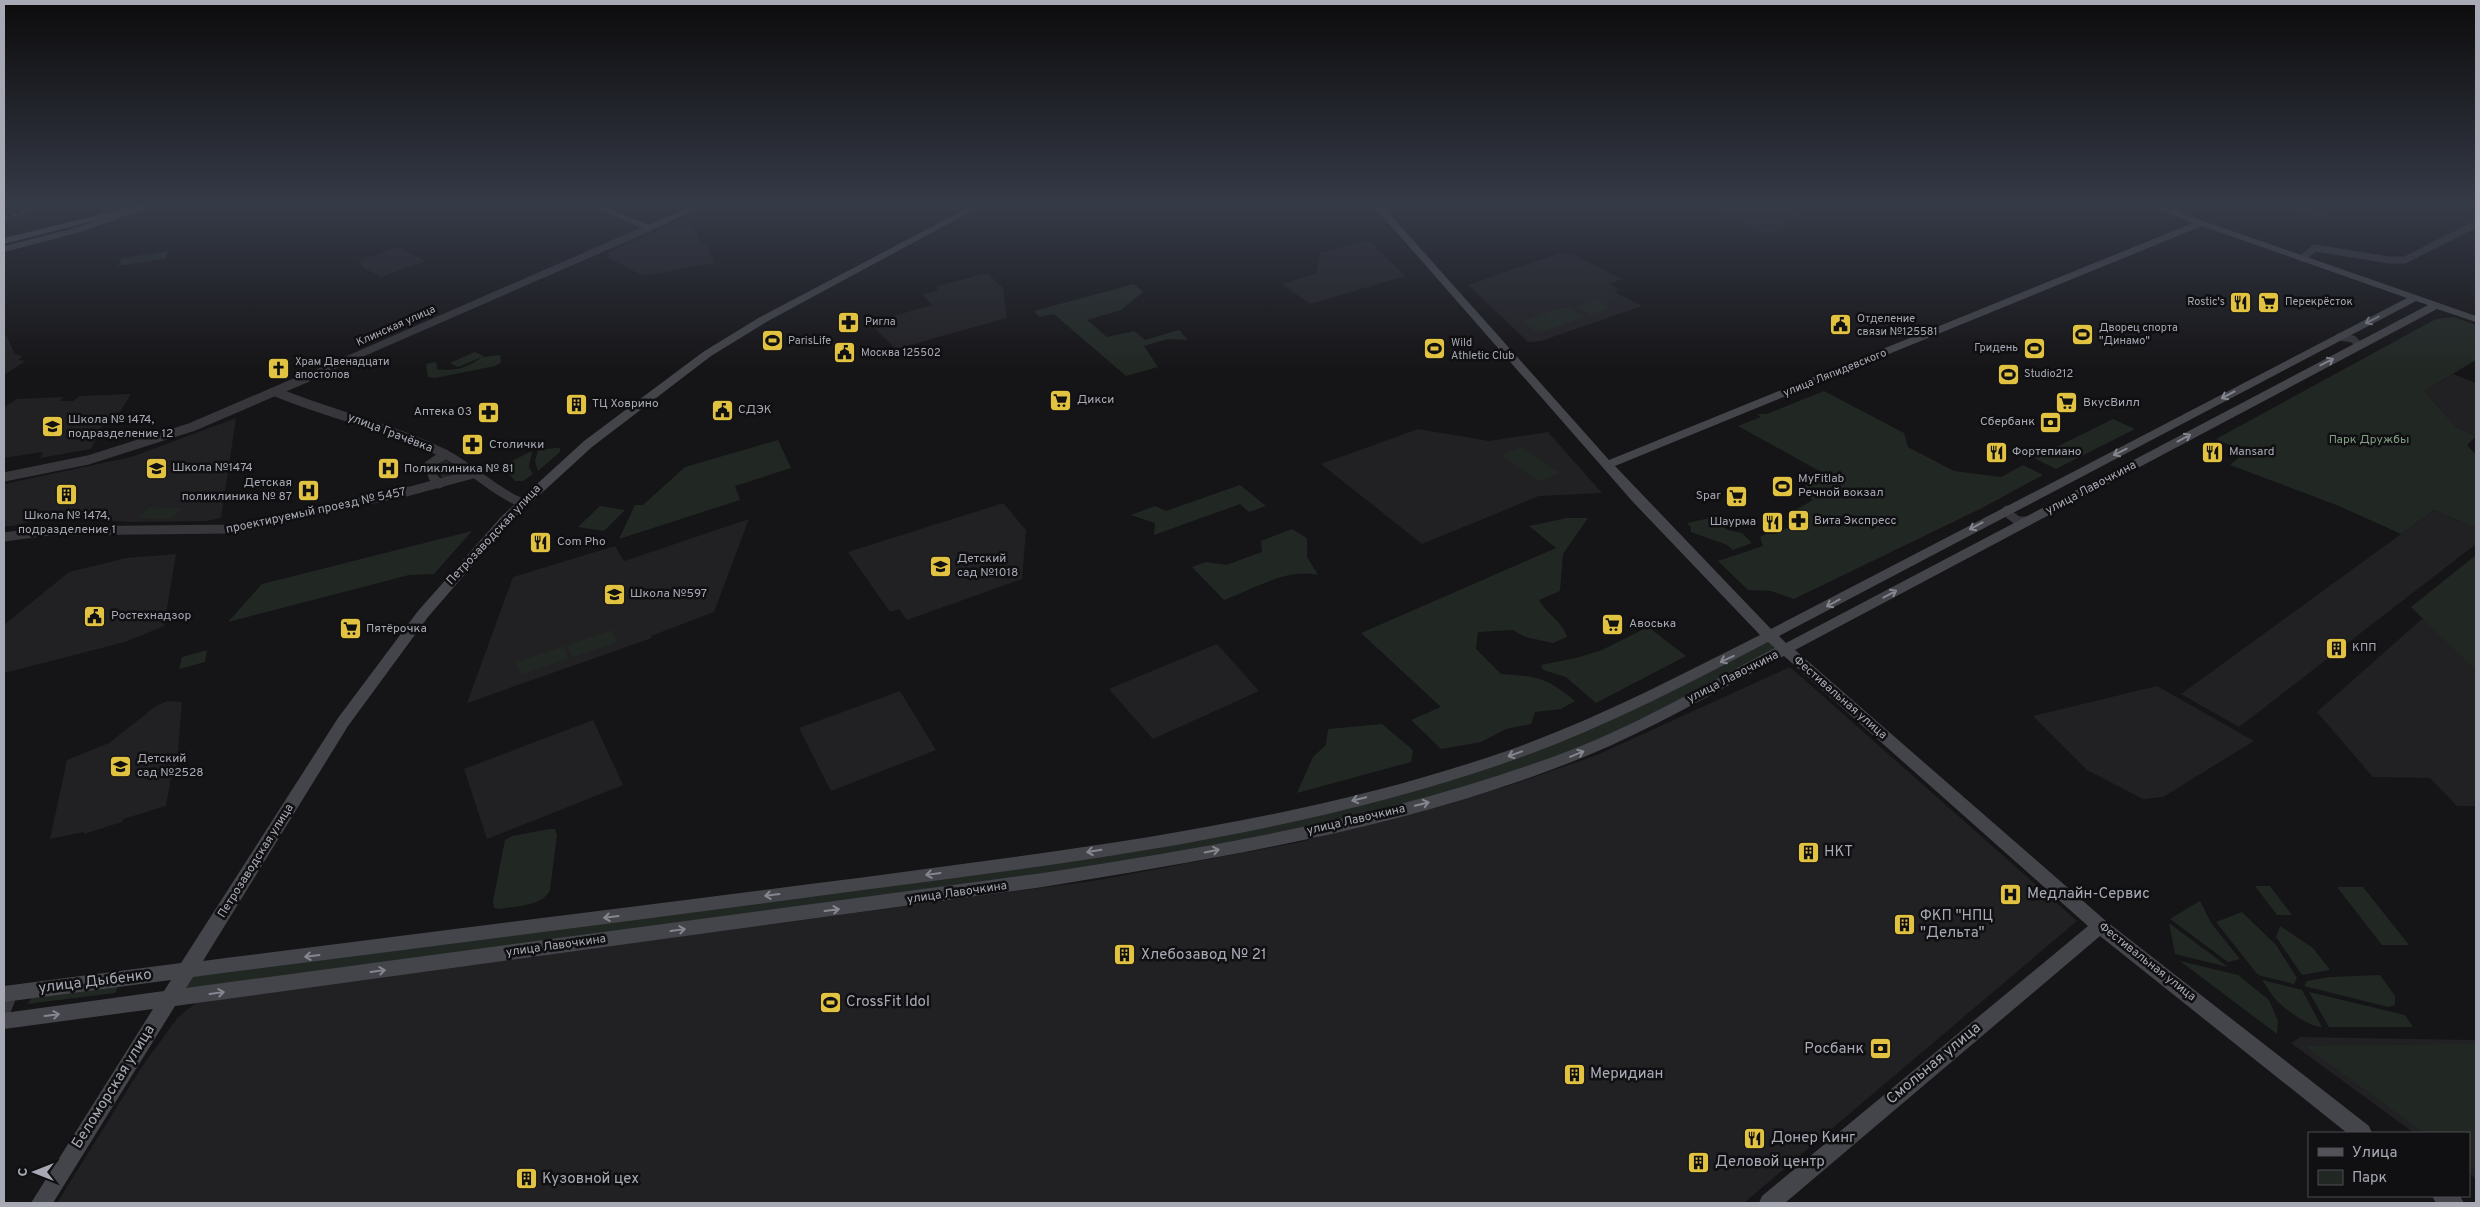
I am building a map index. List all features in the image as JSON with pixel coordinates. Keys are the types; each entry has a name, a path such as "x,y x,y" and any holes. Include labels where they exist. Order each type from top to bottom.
{"main road":[{"name":"Петрозаводская улица","path":"186,971 343,722 392,653 446,586 522,503 594,439 707,354 764,319 877,259"},
{"name":"Фестивальная улица","path":"1425,259 1661,525 1785,650 2100,926 2361,1132"},
{"name":"улица Ляпидевского","path":"1607,465 2113,259"},
{"path":"2306,259 2476,319"},
{"name":"улица Лавочкина","path":"186,971 843,886 1126,847 1321,808 1422,783 1493,762 1566,735 1770,636 2007,510 2415,298"},
{"name":"улица Лавочкина","path":"169,1000 893,902 1130,866 1329,827 1433,802 1506,780 1578,754 1617,736 1785,650 2436,305"},
{"path":"1160,841 1152,846 1149,853 1155,859 1165,860"},
{"path":"1126,847 1135,848 1140,854 1138,862 1130,866"},
{"name":"Смольная улица","path":"1769,1203 2064,954 2100,926"},
{"name":"улица Дыбенко","path":"4,995 186,971"},
{"name":"Беломорская улица","path":"41,1203 186,971"},
{"name":"улица Дыбенко","path":"4,1021 169,1000"}],"street":[{"name":"Клинская улица","path":"4,477 88,460 156,440 276,392 578,259"},
{"path":"2385,259 2405,259"},
{"path":"2339,337 2353,339 2359,345"},
{"name":"улица Грачёвка","path":"276,392 368,424 445,454 477,473 506,497 522,503"},
{"path":"439,484 433,477 429,465 445,454"},
{"name":"проектируемый проезд № 5457","path":"4,537 49,531 115,532 233,529 439,484 477,473"},
{"path":"2007,510 2006,512 2011,518 2028,521"},
{"name":"улица Дыбенко","path":"4,995 8,1000 4,1010"}],"shaded area":[{"path":"363,259 422,259 425,261 381,277 364,268 358,261"},
{"path":"612,259 712,259 714,263 643,276"},
{"path":"1319,259 1388,259 1405,276 1310,304 1282,284 1317,273"},
{"path":"1542,259 1582,259 1622,279 1610,284 1619,290 1614,292 1642,306 1541,341 1528,342 1468,285"},
{"path":"987,273 1003,288 1007,318 896,349 869,323 932,305 922,294 937,291 937,286"},
{"path":"6,335 15,354 22,356 19,360 26,361 4,375 4,336"},
{"path":"2453,374 2476,383 2476,436 2457,428 2424,391"},
{"name":"Школа № 1474, подразделение 12","path":"131,394 113,423 102,426 91,449 40,458 43,452 4,458 4,407 17,399 64,397 60,401 73,401 80,396"},
{"name":"Школа №1474","path":"236,418 221,518 207,521 128,522 57,516 4,526 4,484 131,457"},
{"path":"1418,429 1489,441 1548,432 1602,493 1539,496 1422,544 1321,464"},
{"name":"Детский сад №1018","path":"1004,504 1026,530 1022,579 907,620 899,609 890,612 848,552"},
{"path":"2434,510 2476,528 2476,544 2239,727 2181,694"},
{"name":"Школа №597","path":"749,519 714,612 651,636 652,638 467,703 513,577 615,546 624,561"},
{"path":"176,554 164,626 125,642 4,673 4,625 69,572 126,558"},
{"path":"2423,618 2476,671 2476,806 2457,806 2430,778 2373,777 2317,712"},
{"path":"1217,644 1259,691 1153,739 1109,689"},
{"path":"1790,667 2077,921 1744,1203 57,1203 141,1068 178,1017 196,1003 213,999 1093,881 1300,842 1505,787 1597,755"},
{"path":"2157,686 2254,741 2163,797 2143,799 2087,770 2033,716"},
{"path":"900,691 936,750 831,791 799,728"},
{"name":"Детский сад №2528","path":"167,701 182,702 176,777 171,778 166,806 123,819 122,822 84,834 84,832 50,839 67,760 109,743 156,706"},
{"path":"593,720 623,785 487,839 464,769"},
{"path":"2301,1037 2476,1040 2476,1179 2470,1174 2470,1132 2413,1132 2291,1043"}],"green space":[{"path":"121,259 163,259 118,266"},
{"path":"1134,284 1143,292 1121,310 1087,320 1107,337 1134,331 1145,340 1179,330 1188,340 1168,339 1144,346 1158,367 1126,376 1054,314 1040,317 1034,311"},
{"path":"1597,300 1611,308 1590,315 1576,307"},
{"path":"1562,308 1571,308 1584,317 1539,333 1521,322"},
{"name":"Парк Дружбы","path":"2453,317 2476,325 2476,360 2424,391 2457,428 2476,436 2467,445 2476,455 2476,528 2434,510 2401,534 2339,506 2230,465 2245,452 2216,439 2436,319"},
{"path":"475,352 483,357 500,355 501,362 495,366 435,378 428,377 426,364 436,362 437,369 443,370 461,368 472,364 482,357 458,367 450,363"},
{"path":"1824,391 1904,433 1908,447 1954,471 2001,477 2023,465 2043,475 1982,508 1794,599 1771,591 1748,590 1718,561 1763,546 1760,537 1766,534 1775,534 1802,521 1790,513 1813,500 1797,491 1823,473 1738,426 1761,417 1757,414 1767,414"},
{"path":"2113,419 2135,429 2056,469 2034,458"},
{"path":"778,440 791,468 735,486 740,500 619,539 635,505 643,505 685,467"},
{"path":"1522,447 1560,473 1539,481 1501,455"},
{"path":"560,448 560,452 538,471 535,461 538,450"},
{"path":"532,451 529,467 533,474 523,481 515,481 503,467 504,465"},
{"path":"444,459 464,472 443,479 437,471 437,467"},
{"path":"1240,485 1266,506 1249,512 1240,504 1154,535 1155,523 1131,515 1155,506 1166,511"},
{"path":"600,506 625,510 604,531 578,527"},
{"path":"150,507 183,508 171,519 137,518"},
{"path":"1567,518 1588,518 1563,554 1560,591 1539,600 1558,622 1567,637 1553,643 1525,637 1513,630 1478,632 1476,649 1501,674 1533,677 1557,687 1575,701 1561,709 1535,712 1531,724 1506,729 1481,742 1441,749 1411,720 1441,707 1361,633 1556,548 1529,526"},
{"path":"1710,518 1728,530 1742,533 1752,543 1733,550 1727,545 1691,532 1691,527 1687,523"},
{"path":"1292,529 1307,538 1307,557 1318,575 1294,574 1282,577 1224,600 1192,567 1206,562 1226,565 1262,552 1261,541"},
{"path":"472,531 434,574 409,575 228,622 262,584"},
{"path":"2476,555 2476,671 2411,607"},
{"path":"1648,627 1686,656 1596,703 1566,677 1543,670 1541,665 1576,658 1602,650"},
{"path":"612,630 617,642 572,657 567,645"},
{"path":"1770,636 1785,650 1617,736 1506,779 1165,860 169,1000 186,971 1044,859 1321,808 1566,735"},
{"path":"563,646 568,659 521,675 516,662"},
{"path":"207,650 205,662 179,669 182,657"},
{"path":"1382,724 1413,750 1411,762 1297,793 1313,757 1326,745 1328,729"},
{"path":"555,829 557,835 550,890 535,902 500,909 494,908 493,901 505,840 512,836"},
{"path":"2255,886 2270,886 2292,915 2277,915"},
{"path":"2337,887 2363,887 2409,945 2382,945"},
{"path":"2200,901 2211,923 2240,959 2228,962 2170,919"},
{"path":"2242,912 2276,945 2297,978 2294,984 2258,975 2216,922"},
{"path":"2169,923 2228,967 2175,954"},
{"path":"2280,926 2313,948 2330,970 2302,975 2276,937"},
{"path":"2180,961 2238,975 2269,1000 2278,1021 2277,1034"},
{"path":"2380,975 2395,996 2395,1005 2388,1007 2304,986 2307,981 2329,977"},
{"path":"2262,980 2302,990 2322,1027 2303,1021 2285,1008 2275,999"},
{"path":"119,985 115,993 27,1004 32,998"},
{"path":"2309,992 2405,1015 2413,1027 2329,1027"},
{"path":"2475,1044 2476,1170 2470,1166 2470,1132 2424,1132 2305,1046"}],"place":[{"name":"Rostic's","path":"2241,302"},
{"name":"Перекрёсток","path":"2269,302"},
{"name":"Ригла","path":"849,322"},
{"name":"Отделение связи №125581","path":"1841,325"},
{"name":"Дворец спорта \"Динамо\"","path":"2083,334"},
{"name":"ParisLife","path":"772,341"},
{"name":"Гридень","path":"2034,348"},
{"name":"Wild Athletic Club","path":"1435,349"},
{"name":"Москва 125502","path":"845,353"},
{"name":"Храм Двенадцати апостолов","path":"279,368"},
{"name":"Studio212","path":"2008,374"},
{"name":"Дикси","path":"1061,400"},
{"name":"ВкусВилл","path":"2067,403"},
{"name":"ТЦ Ховрино","path":"576,404"},
{"name":"СДЭК","path":"722,410"},
{"name":"Аптека 03","path":"488,412"},
{"name":"Сбербанк","path":"2051,422"},
{"name":"Школа № 1474, подразделение 12","path":"52,427"},
{"name":"Столички","path":"473,445"},
{"name":"Фортепиано","path":"1996,452"},
{"name":"Mansard","path":"2213,452"},
{"name":"Школа №1474","path":"156,468"},
{"name":"Поликлиника № 81","path":"388,469"},
{"name":"MyFitlab Речной вокзал","path":"1782,486"},
{"name":"Детская поликлиника № 87","path":"308,490"},
{"name":"Школа № 1474, подразделение 1","path":"67,495"},
{"name":"Spar","path":"1737,496"},
{"name":"Вита Экспресс","path":"1798,521"},
{"name":"Шаурма","path":"1772,522"},
{"name":"Com Pho","path":"541,542"},
{"name":"Детский сад №1018","path":"941,566"},
{"name":"Школа №597","path":"614,594"},
{"name":"Ростехнадзор","path":"95,616"},
{"name":"Авоська","path":"1613,624"},
{"name":"Пятёрочка","path":"350,629"},
{"name":"КПП","path":"2336,648"},
{"name":"Детский сад №2528","path":"121,766"},
{"name":"НКТ","path":"1808,852"},
{"name":"Медлайн-Сервис","path":"2011,894"},
{"name":"ФКП \"НПЦ \"Дельта\"","path":"1904,925"},
{"name":"Хлебозавод № 21","path":"1125,955"},
{"name":"CrossFit Idol","path":"830,1002"},
{"name":"Росбанк","path":"1880,1049"},
{"name":"Меридиан","path":"1574,1074"},
{"name":"Донер Кинг","path":"1755,1138"},
{"name":"Деловой центр","path":"1699,1162"},
{"name":"Кузовной цех","path":"526,1179"}]}
